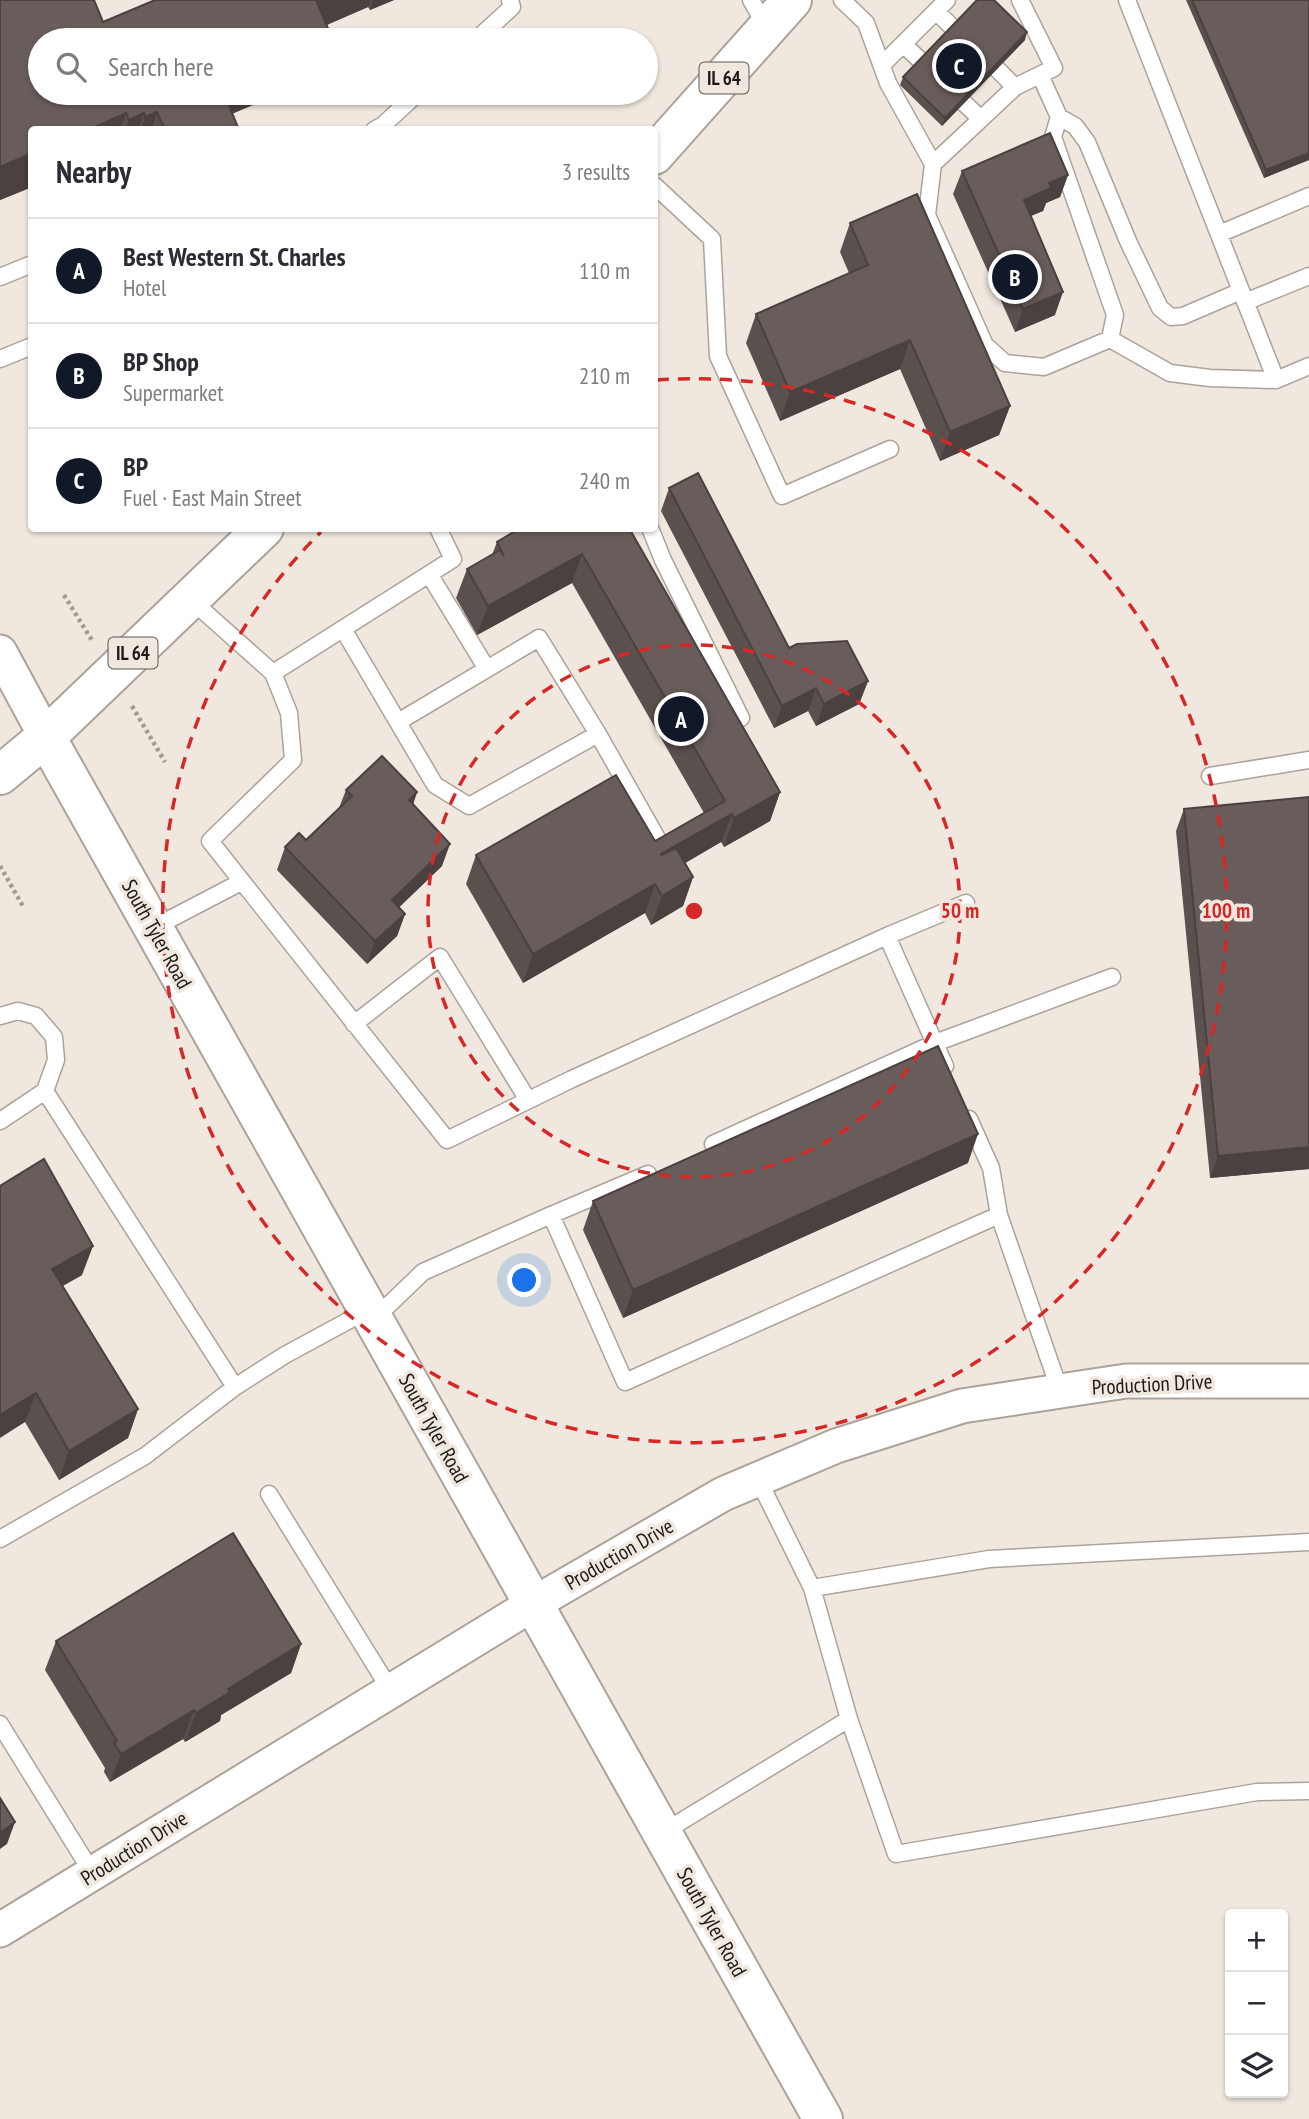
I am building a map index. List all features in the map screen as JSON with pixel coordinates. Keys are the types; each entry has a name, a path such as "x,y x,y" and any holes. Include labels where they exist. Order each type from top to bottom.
{"street":[{"name":"IL 64","path":"658,150 759,14 792,0"},
{"name":"IL 64","path":"0,775 46,737 260,532"},
{"path":"0,652 46,737"},
{"name":"South Tyler Road","path":"46,737 823,2119"},
{"name":"Production Drive","path":"0,1930 533,1604 723,1494 836,1446 962,1406 1126,1381 1309,1381"}],"lane":[{"path":"489,28 512,7 510,0"},
{"path":"842,0 866,23 888,83 933,164 928,215 985,345 1005,363 1044,367 1110,340"},
{"path":"933,164 1015,87 1054,68 1020,0"},
{"path":"1127,0 1276,380"},
{"path":"882,65 942,6 954,29"},
{"path":"903,44 922,62"},
{"path":"997,69 1015,87"},
{"path":"1040,75 1059,117 1075,126 1087,142 1128,241 1160,308 1171,317 1183,316 1309,276"},
{"path":"964,103 981,119"},
{"path":"381,126 405,105"},
{"path":"1059,117 1054,137 1115,315 1110,340"},
{"path":"658,189 712,239 718,356 782,496 890,449"},
{"path":"1219,234 1309,195"},
{"path":"0,277 28,266"},
{"path":"1110,340 1170,373 1210,378 1276,380 1309,366"},
{"path":"0,359 28,348"},
{"path":"273,673 453,559 440,532"},
{"path":"652,532 741,718"},
{"path":"429,574 488,669"},
{"path":"190,599 273,673 289,713 293,760 210,841 447,1140 528,1100 887,936 966,903"},
{"path":"343,629 435,785 469,806 598,734"},
{"path":"398,722 539,638 598,734 658,840"},
{"path":"1210,776 1309,760"},
{"path":"153,928 241,882"},
{"path":"887,936 952,1081"},
{"path":"354,1024 440,957 528,1100"},
{"path":"713,1144 935,1043 1112,977"},
{"path":"0,1016 18,1011 36,1016 54,1037 56,1060 45,1091 0,1121"},
{"path":"45,1091 235,1387"},
{"path":"963,1106 991,1168 999,1215 1060,1391"},
{"path":"0,1539 145,1456 235,1387 285,1355 371,1315 423,1272 648,1174"},
{"path":"551,1215 625,1382 999,1215"},
{"path":"758,1479 812,1588 849,1719 896,1854 1257,1792 1309,1791"},
{"path":"269,1494 391,1691"},
{"path":"812,1588 989,1559 1309,1542"},
{"path":"662,1833 849,1719"},
{"path":"0,1724 93,1874"}],"path":[{"path":"0,866 24,908"}],"building":[{"path":"0,0 94,0 103,22 155,0 316,0 328,28 28,28 28,105 229,105 237,126 163,126 157,112 145,117 144,113 129,120 126,113 97,126 28,126 28,155 0,167"},
{"path":"977,0 994,0 1027,32 945,118 903,77"},
{"path":"1192,0 1309,0 1309,153 1266,170"},
{"path":"1050,133 1068,175 1049,183 1051,188 1024,200 1063,292 1023,309 962,171"},
{"path":"917,194 1010,406 950,432 910,340 790,392 756,314 868,265 850,223"},
{"path":"698,473 789,648 797,644 847,641 868,681 824,704 816,688 782,706 669,488"},
{"path":"513,532 631,532 780,792 734,818 732,814 661,854 676,848 693,877 662,896 655,884 533,954 476,855 616,775 655,841 725,801 582,554 488,606 467,569 500,550 504,556 497,542"},
{"path":"382,756 417,792 409,800 450,844 392,900 405,914 375,941 285,847 299,833 306,840 352,796 346,790"},
{"path":"1309,797 1309,1147 1218,1156 1184,809"},
{"path":"938,1046 978,1134 633,1290 593,1201"},
{"path":"44,1159 93,1246 52,1269 138,1409 69,1451 36,1393 0,1415 0,1186"},
{"path":"233,1533 301,1644 228,1689 230,1692 196,1713 194,1710 121,1754 114,1743 117,1741 56,1641"},
{"path":"0,1798 15,1822 0,1833"}],"place":[{"name":"BP","path":"959,66"},
{"name":"BP Shop","path":"1015,277"},
{"name":"Best Western St. Charles","path":"681,719"}]}
